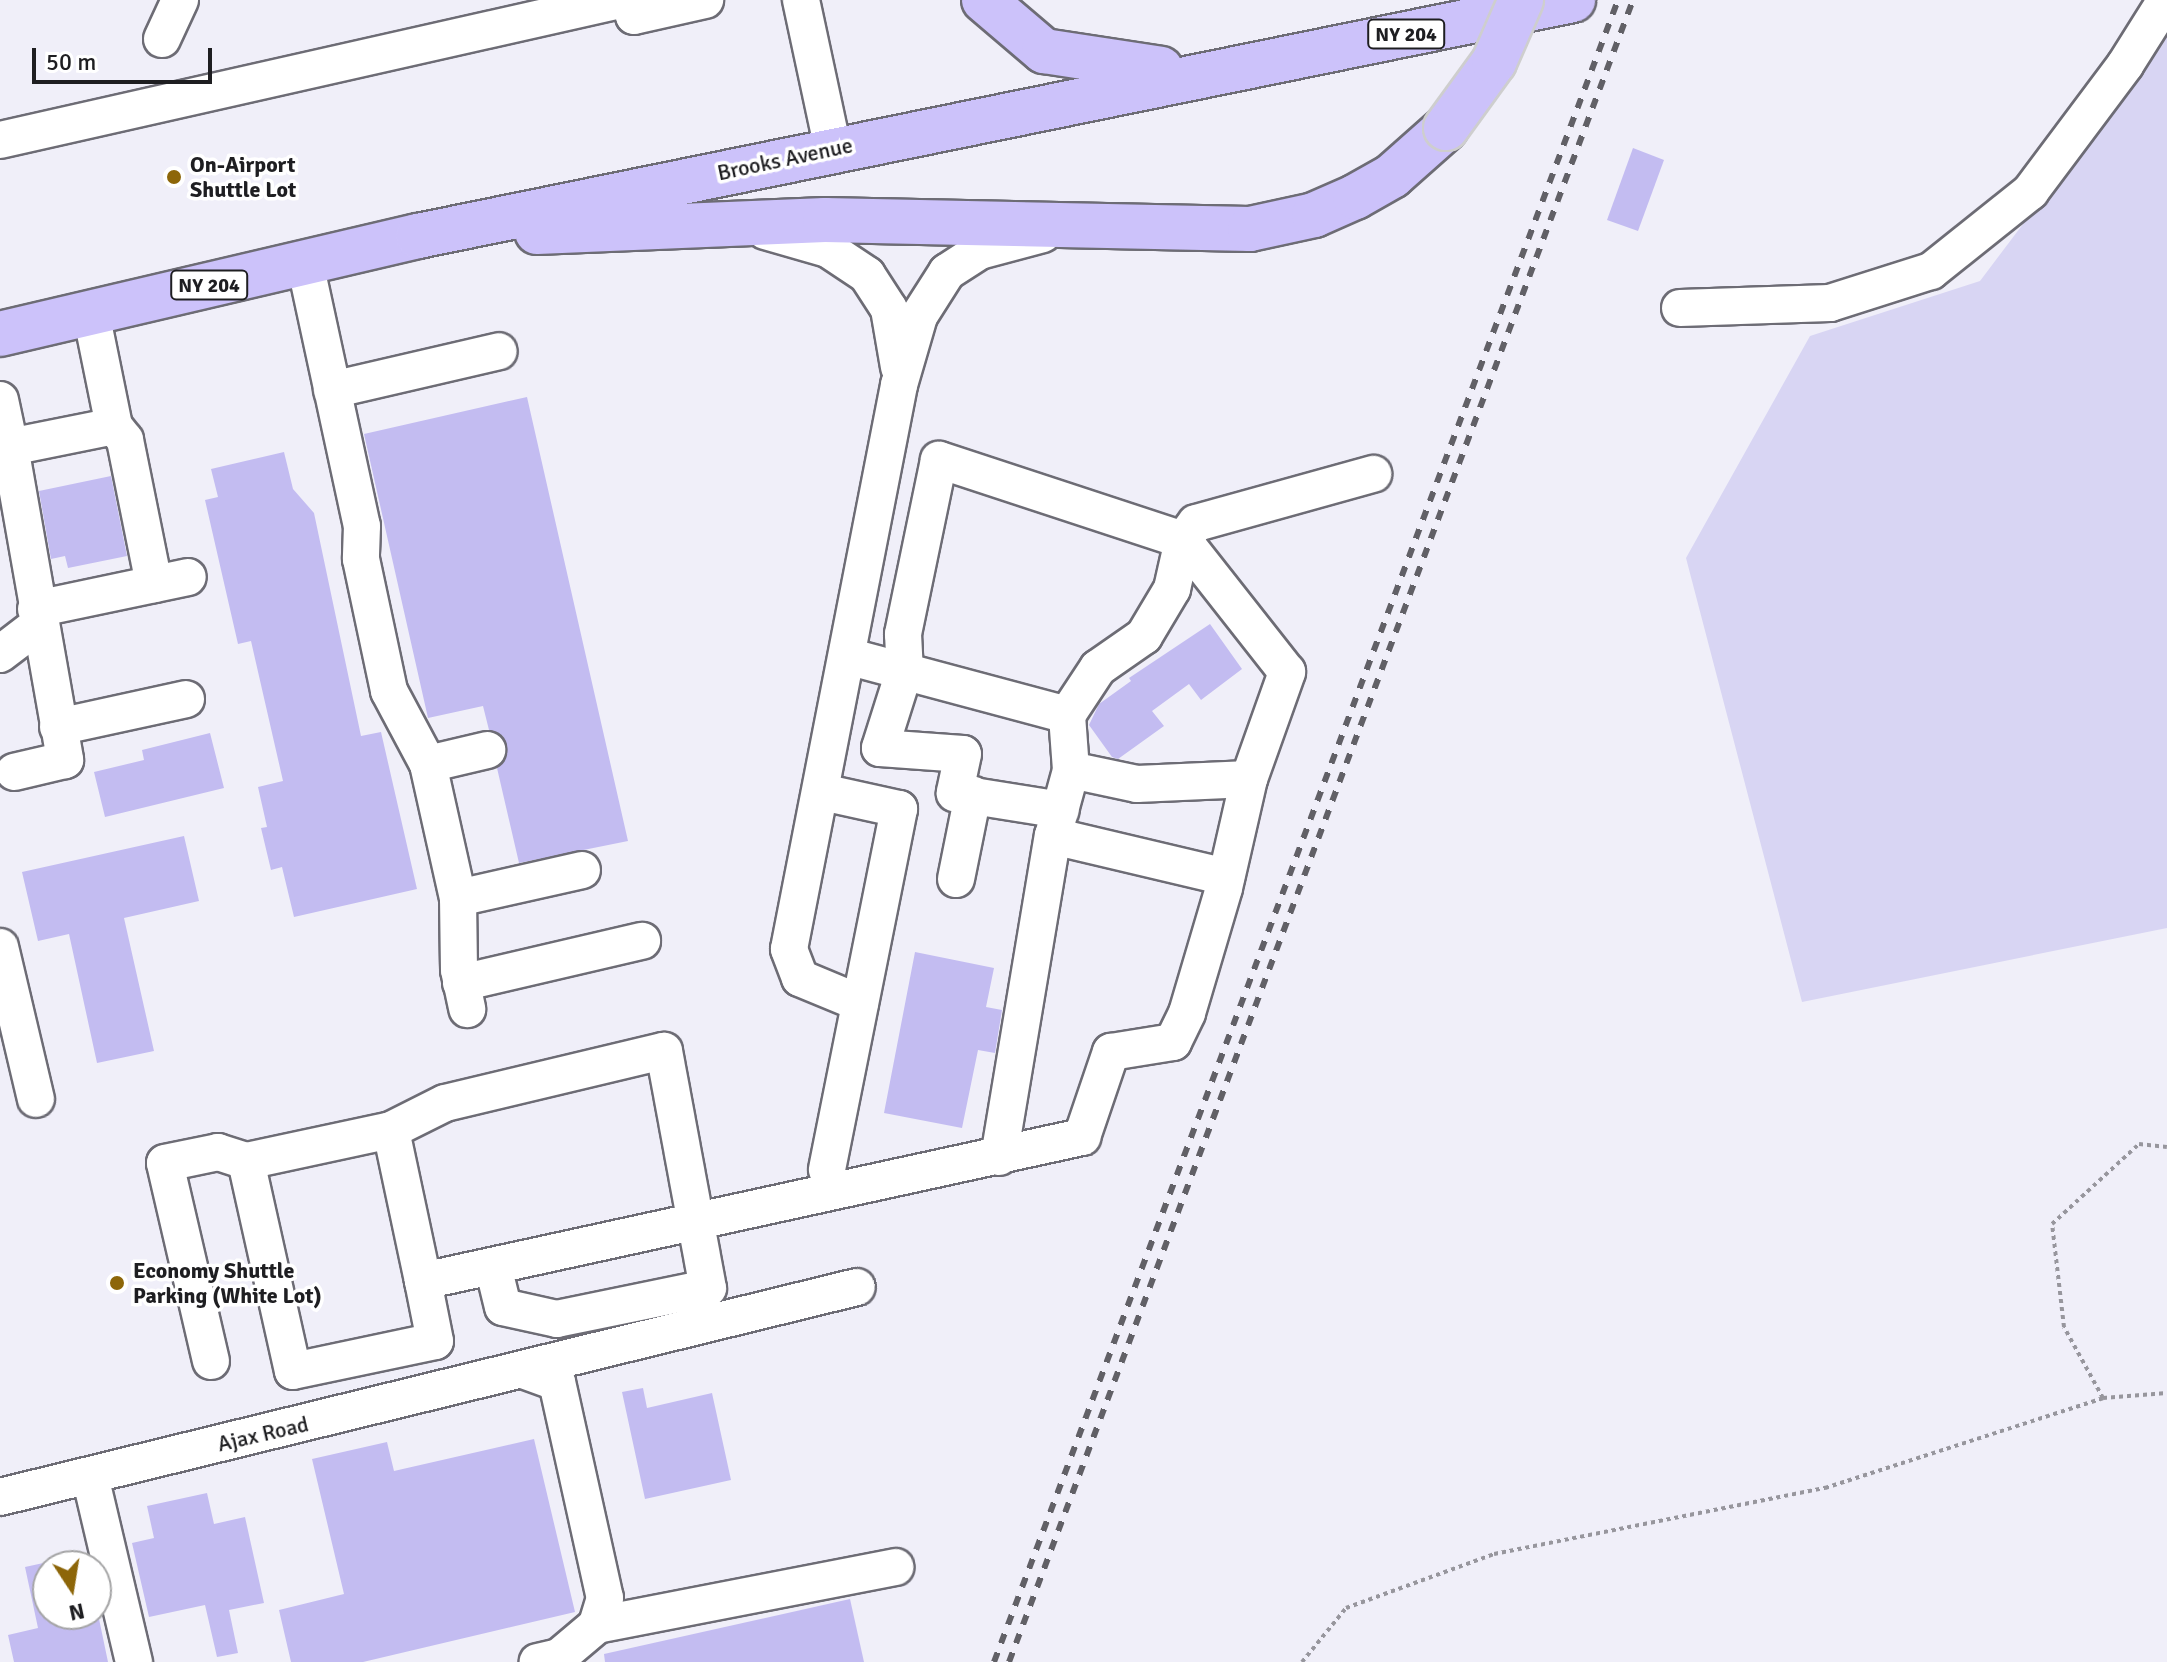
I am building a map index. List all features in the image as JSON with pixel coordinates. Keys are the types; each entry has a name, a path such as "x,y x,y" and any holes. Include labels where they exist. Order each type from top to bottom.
{"main road":[{"path":"984,0 1031,42 1064,56 1159,69 1239,67"},
{"path":"418,236 875,220 1228,231 1293,221 1373,187 1446,128 1494,62 1521,0"},
{"name":"Brooks Avenue","path":"0,334 418,236 1573,0"}],"street":[{"path":"162,39 180,0"},
{"path":"0,140 628,5 705,0"},
{"path":"801,0 833,149"},
{"path":"1680,308 1830,303 1931,271 2030,192 2125,65 2166,0"},
{"path":"712,225 797,238 859,268 889,309 899,385"},
{"path":"860,1003 809,984 789,960 899,385 919,316 932,291 956,264 1006,242 1088,228"},
{"path":"305,263 362,526 361,559 386,680 428,764 458,898 464,996 642,941"},
{"path":"0,654 37,617 171,581 125,440 114,426 91,313"},
{"path":"332,390 499,351"},
{"path":"0,400 65,760 14,772"},
{"path":"10,447 114,426"},
{"path":"423,1281 1082,1137 1111,1052 1173,1042 1187,1013 1226,877 1249,779 1287,672 1183,540 939,460 903,634 905,669 880,748 963,754 955,793 973,795 1226,877"},
{"path":"999,1157 1057,823 1071,770 1067,715 1098,668 1144,636 1172,589 1183,540 1196,523 1373,474"},
{"path":"386,581 413,705 407,724"},
{"path":"847,656 905,669 1067,715"},
{"path":"58,727 186,699"},
{"path":"428,764 487,750"},
{"path":"1071,770 1137,784 1249,779"},
{"path":"822,792 899,809 827,1170"},
{"path":"956,879 973,795"},
{"path":"458,898 582,870"},
{"path":"0,947 36,1099"},
{"path":"211,1361 165,1163 218,1152 246,1161 391,1130 445,1103 664,1051 708,1288 557,1319 503,1307 493,1266"},
{"path":"293,1371 435,1341 391,1130"},
{"path":"246,1161 305,1424"},
{"name":"Ajax Road","path":"0,1497 420,1397 857,1287"},
{"path":"409,1346 420,1397"},
{"path":"526,1371 557,1382 605,1598 597,1625"},
{"path":"90,1476 134,1662"},
{"path":"538,1662 559,1657 597,1625 895,1567"}],"path":[{"path":"2103,1398 2064,1327 2052,1224 2139,1144 2167,1147"},
{"path":"1302,1662 1346,1608 1494,1554 1825,1488 2103,1398 2167,1393"}],"shaded area":[{"path":"2167,33 2167,928 1802,1002 1686,558 1810,336 1980,281"}],"building":[{"path":"1633,148 1664,160 1638,231 1607,220"},
{"path":"527,397 628,841 519,863 497,768 507,755 503,736 489,730 483,706 428,718 364,434"},
{"path":"284,452 293,489 314,513 361,736 381,732 417,889 294,917 282,867 271,870 261,828 267,827 258,787 283,781 251,641 238,644 205,500 218,497 211,469"},
{"path":"111,476 127,556 68,568 65,556 51,559 39,491"},
{"path":"1210,624 1242,669 1201,700 1189,684 1152,711 1164,726 1118,759 1112,757 1089,725 1099,704 1131,681 1129,678"},
{"path":"210,733 224,788 105,817 94,772 144,760 142,750"},
{"path":"184,836 199,901 124,918 154,1051 97,1063 69,934 38,941 22,872"},
{"path":"915,952 994,968 986,1007 1002,1010 995,1053 978,1050 962,1128 884,1113"},
{"path":"643,1388 647,1408 712,1393 731,1480 645,1499 622,1392"},
{"path":"534,1439 575,1612 363,1662 291,1662 279,1610 344,1594 312,1459 387,1442 394,1471"},
{"path":"207,1493 214,1524 245,1517 264,1603 229,1610 238,1653 217,1657 205,1605 149,1617 132,1543 154,1538 147,1506"},
{"path":"32,1565 32,1600 25,1567"},
{"path":"850,1599 864,1662 605,1662 604,1654"},
{"path":"32,1629 101,1630 108,1662 14,1662 8,1635"}],"railway":[{"path":"994,1662 1618,0"},
{"path":"1009,1662 1633,0"}],"place":[{"name":"On-Airport Shuttle Lot","path":"174,177"},
{"name":"Economy Shuttle Parking (White Lot)","path":"117,1283"}]}
